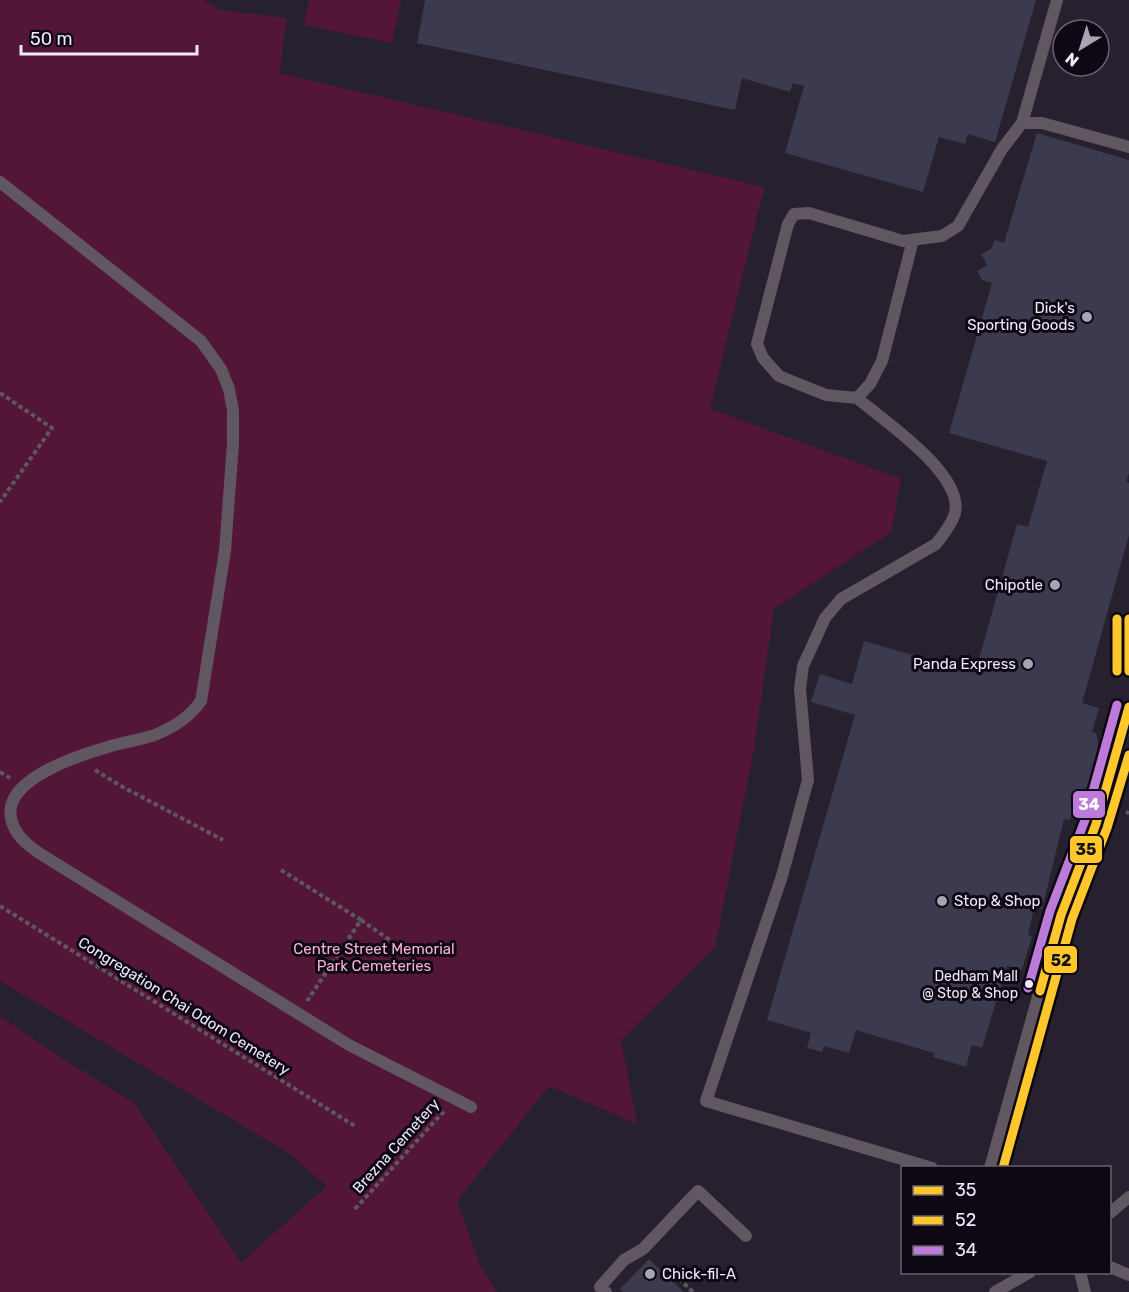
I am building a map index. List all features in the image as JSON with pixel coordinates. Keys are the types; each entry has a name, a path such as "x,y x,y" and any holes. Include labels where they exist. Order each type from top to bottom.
{"lane":[{"path":"929,1166 706,1101 782,876 808,780 800,689 803,666 825,618 841,599 936,544 946,532 955,513 955,497 950,483 934,463 857,398 826,395 779,375 763,358 756,344 788,224 794,214 809,213 903,241 942,236 958,226 1002,149 1022,123 1057,0"},
{"path":"1022,123 1042,123 1129,147"},
{"path":"0,182 201,341 212,355 225,380 233,411 233,443 225,551 201,700 193,711 177,725 155,735 76,758 32,778 25,784 9,810 12,824 28,846 349,1045 471,1107"},
{"path":"857,398 870,384 882,361 913,240"},
{"path":"1129,619 1129,671"},
{"path":"990,1166 1061,915 1096,824 1129,707"},
{"path":"606,1292 600,1287 624,1260 643,1249 698,1191 746,1236"},
{"path":"1111,1212 1129,1197"},
{"path":"1111,1267 1129,1275"},
{"path":"995,1292 1026,1274"},
{"path":"1080,1274 1085,1292"}],"path":[{"path":"0,393 51,428 0,502"},
{"path":"76,758 121,786 223,840"},
{"path":"281,870 410,954"},
{"name":"Congregation Chai Odom Cemetery","path":"0,906 355,1126"},
{"path":"299,1014 361,920"},
{"name":"Brezna Cemetery","path":"356,1209 455,1099"},
{"path":"668,1268 693,1292"}],"green space":[{"name":"Centre Street Memorial Park Cemeteries","path":"0,0 203,0 220,10 287,18 279,73 764,187 710,409 901,479 891,532 774,609 754,749 715,947 621,1040 637,1124 549,1086 457,1201 480,1265 497,1292 0,1292 0,1016 72,1065 134,1103 241,1263 327,1186 286,1151 0,981"},
{"path":"309,0 401,0 392,43 304,25"}],"building":[{"path":"425,0 1036,0 995,142 968,134 965,144 939,137 923,192 785,153 804,86 793,83 790,92 742,78 735,110 417,43"},
{"path":"1037,133 1129,160 1129,473 1126,482 1129,483 1129,535 1082,703 1099,708 1092,732 1096,733 1098,742 1096,767 1088,786 1074,802 1070,820 1064,819 1042,909 1034,908 1028,935 1032,936 1022,970 1007,966 982,1048 972,1045 966,1067 933,1057 934,1053 856,1030 849,1053 824,1046 822,1052 807,1048 811,1033 767,1020 855,715 811,702 820,674 852,684 864,641 975,673 1017,524 1028,527 1047,461 949,433 992,283 982,280 977,271 987,265 981,254 991,249 995,240 1004,243"},
{"name":"Chick-fil-A","path":"649,1259 684,1292 623,1292 620,1289"}],"transit line":[{"name":"52","path":"1117,619 1117,671"},
{"name":"35","path":"1129,619 1129,671"},
{"name":"34","path":"1028,988 1050,911 1085,820 1117,705"},
{"name":"35","path":"1040,991 1061,915 1096,824 1129,707"},
{"name":"52","path":"1004,1166 1072,919 1107,828 1129,755"}],"place":[{"name":"Dick's Sporting Goods","path":"1087,317"},
{"name":"Chipotle","path":"1055,585"},
{"name":"Panda Express","path":"1028,664"},
{"name":"Stop & Shop","path":"942,901"},
{"name":"Dedham Mall @ Stop & Shop","path":"1029,984"},
{"name":"Chick-fil-A","path":"650,1274"}]}
